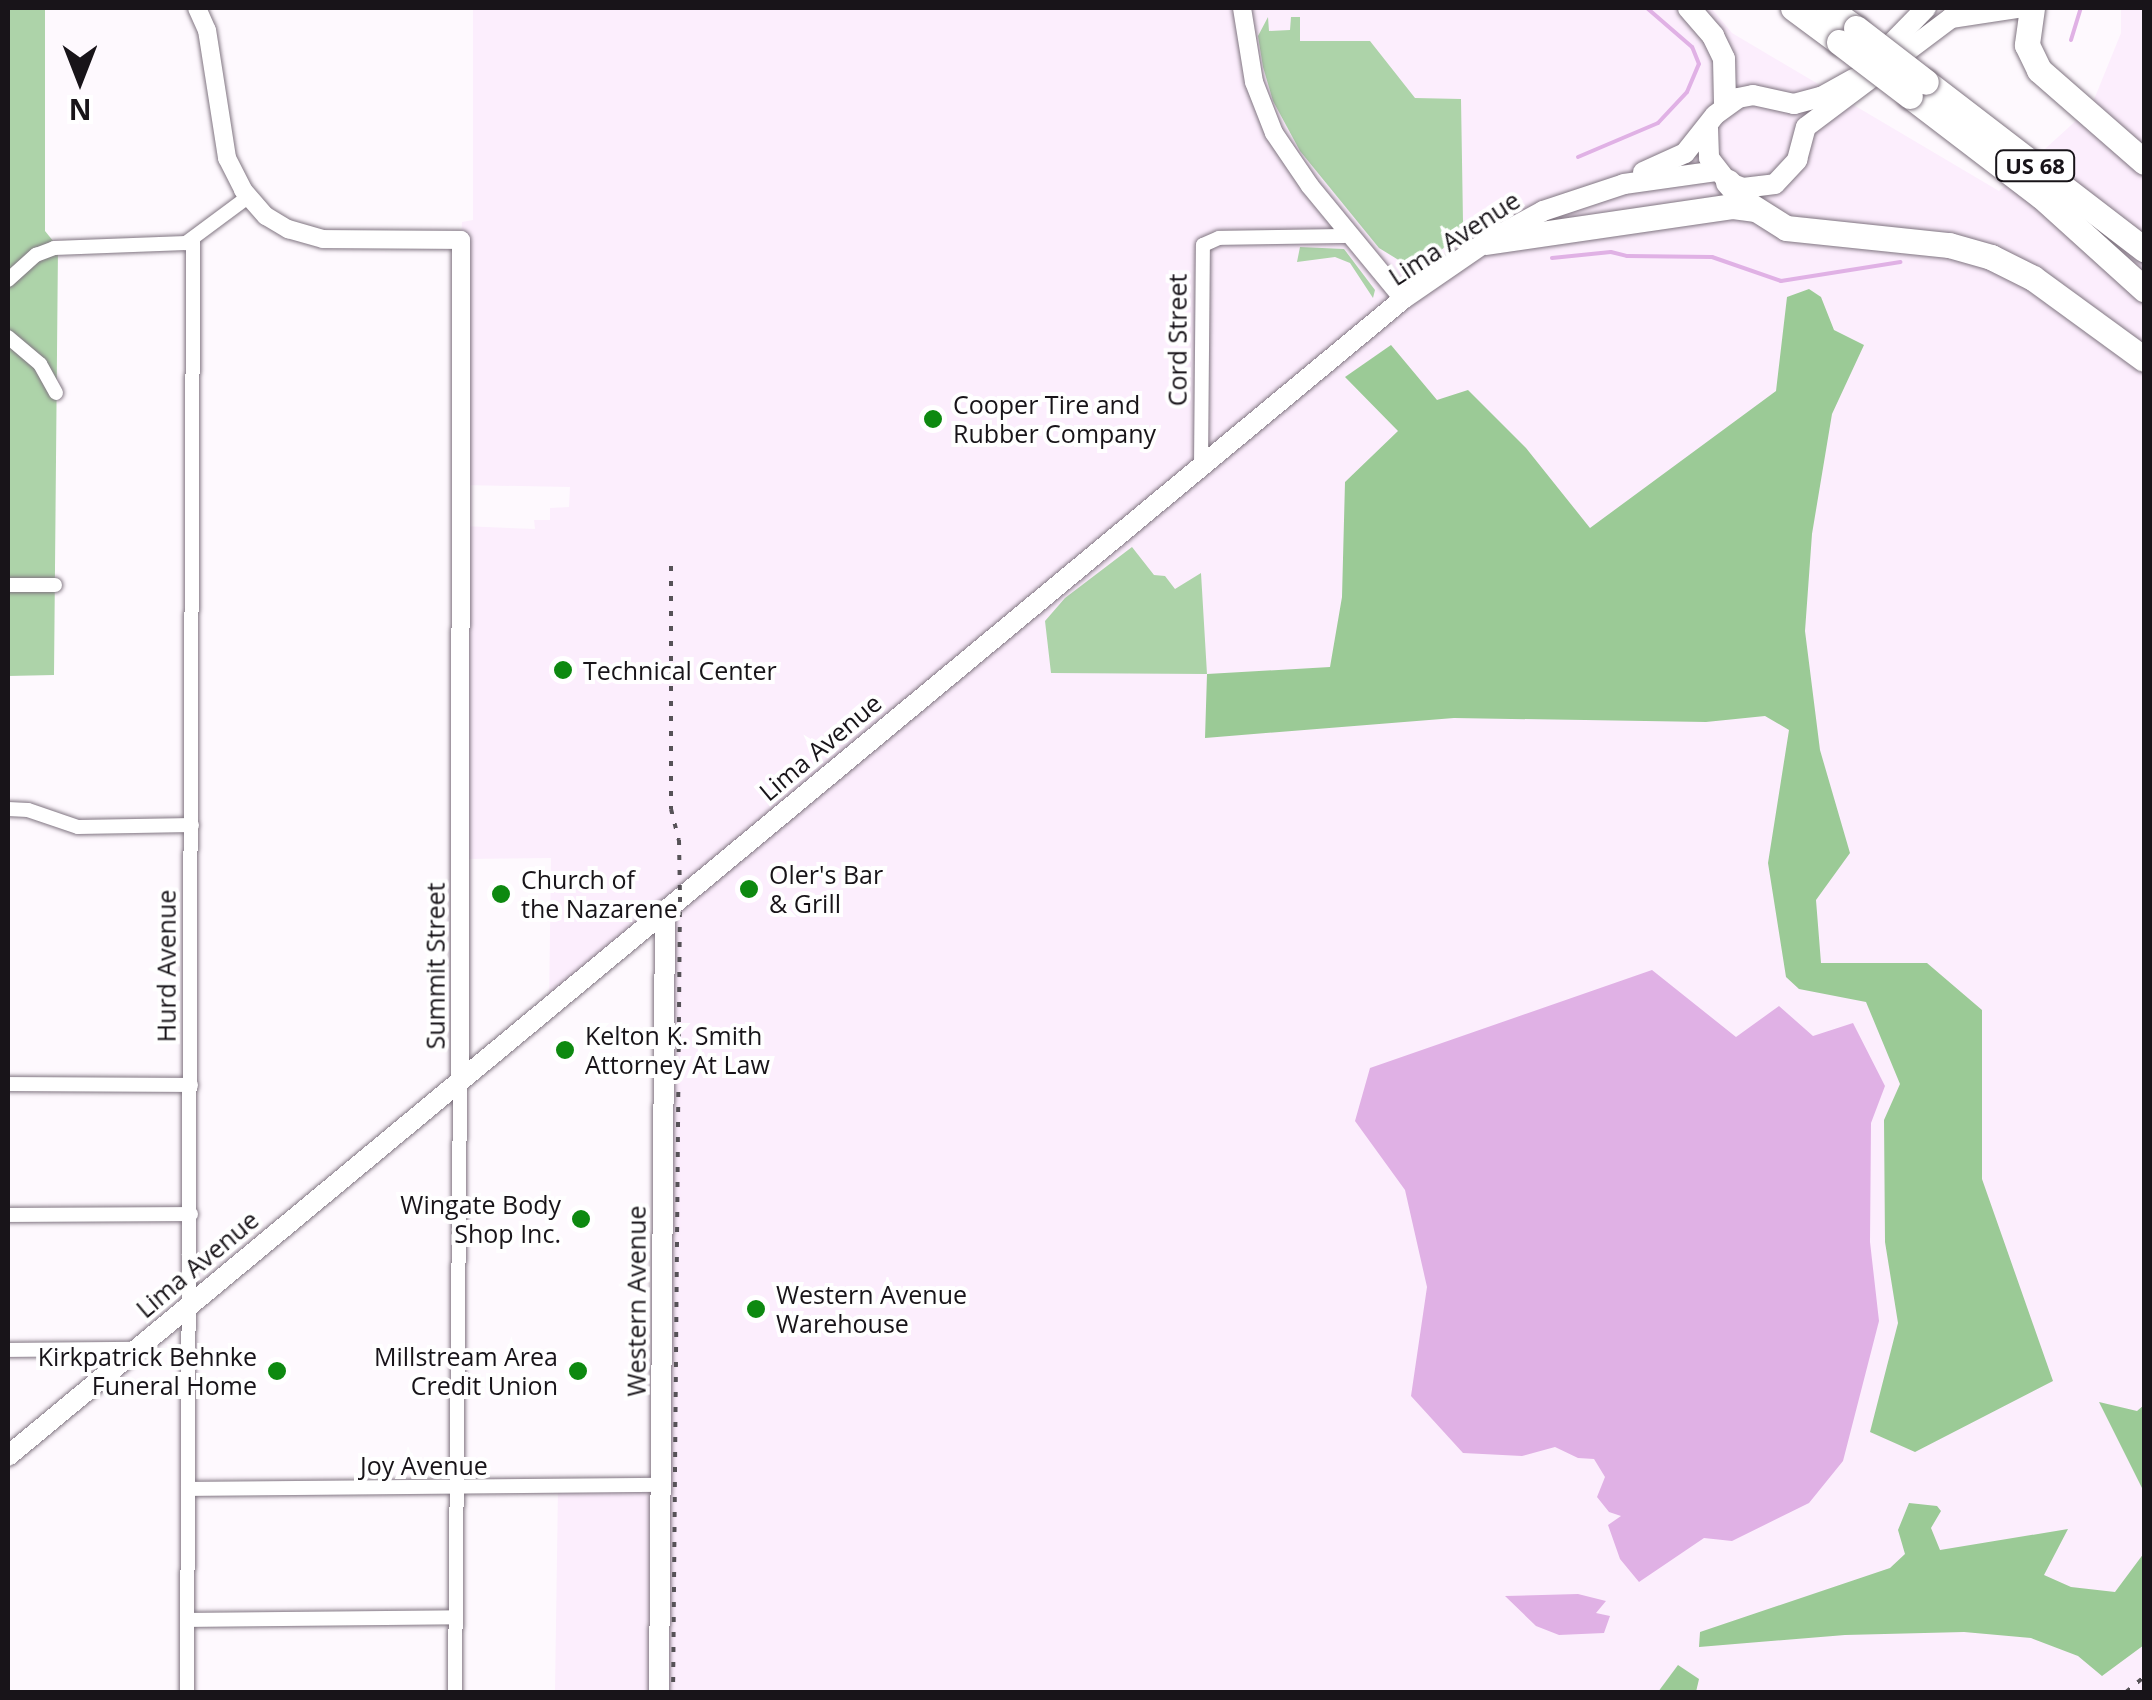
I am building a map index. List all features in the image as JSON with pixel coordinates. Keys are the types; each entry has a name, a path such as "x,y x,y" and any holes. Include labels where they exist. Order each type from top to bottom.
{"highway":[{"path":"1689,8 1713,36 1724,59 1725,104"},
{"name":"US 68","path":"1794,8 1847,35 2144,250"},
{"name":"US 68","path":"1828,8 1847,35"},
{"path":"2032,8 2027,45 2039,70 2144,162"},
{"name":"US 68","path":"1918,89 2144,289"},
{"path":"1722,177 1754,209 1780,226 1800,232 1930,242 1990,257 2032,278 2144,359"},
{"path":"2040,196 2144,271"},
{"path":"1486,242 1714,208 1754,209"}],"main road":[{"path":"1624,184 1685,153 1725,104 1753,95 1794,104 1821,97 1850,82 1926,8"},
{"name":"Lima Avenue","path":"8,1456 1403,299 1486,242 1544,211 1624,184 1722,177 1760,189 1775,184 1797,160 1806,127 1951,18 2018,8"},
{"path":"1708,128 1706,143 1722,177"},
{"name":"Western Avenue","path":"659,1692 664,910"}],"street":[{"path":"8,280 36,256 54,248 180,245 193,240 248,198 227,158 207,30 198,8"},
{"path":"1242,8 1254,82 1274,132 1403,299"},
{"name":"Summit Street","path":"248,198 266,216 305,235 461,240 455,1692"},
{"name":"Cord Street","path":"1201,466 1199,276 1203,245 1219,238 1351,236"},
{"name":"Hurd Avenue","path":"187,1692 193,240"},
{"path":"8,337 40,364 56,393"},
{"path":"8,586 55,585"},
{"path":"8,809 28,810 69,826 192,825"},
{"path":"8,1084 191,1084"},
{"path":"8,1214 191,1214"},
{"path":"8,1350 134,1349"},
{"name":"Joy Avenue","path":"188,1489 660,1486"},
{"path":"188,1620 455,1617"}],"shaded area":[{"path":"473,8 1711,8 1732,33 1999,191 2091,107 2121,33 2121,8 2144,8 2144,1692 555,1692 558,1487 659,1485 665,912 549,1006 551,858 460,859 462,526 535,529 534,520 550,520 550,508 569,507 570,487 462,485 461,240 462,222 473,220"},
{"path":"1652,970 1736,1037 1779,1006 1813,1036 1853,1023 1885,1086 1871,1123 1870,1242 1879,1321 1843,1461 1809,1503 1732,1541 1704,1538 1639,1582 1620,1559 1608,1525 1621,1516 1609,1512 1597,1497 1605,1477 1594,1459 1578,1458 1555,1447 1522,1456 1463,1453 1411,1396 1427,1287 1405,1190 1355,1121 1370,1068"},
{"path":"1578,1594 1606,1601 1596,1613 1610,1616 1604,1633 1559,1635 1536,1626 1505,1596"}],"green space":[{"path":"8,8 45,8 45,231 58,247 54,675 8,676"},
{"path":"1268,17 1269,31 1290,30 1291,17 1300,17 1300,41 1370,41 1415,98 1461,99 1463,222 1453,241 1421,265 1410,267 1379,248 1300,151 1273,101 1263,67 1258,36"},
{"path":"1300,247 1344,249 1375,290 1373,298 1350,263 1335,257 1297,262"},
{"path":"1809,289 1821,297 1834,330 1864,345 1832,414 1812,534 1805,631 1820,750 1850,853 1816,900 1821,963 1927,963 1982,1010 1982,1179 2053,1381 1915,1452 1870,1432 1898,1323 1885,1242 1884,1120 1900,1084 1866,1002 1799,989 1786,977 1768,863 1789,730 1765,716 1706,722 1454,718 1205,738 1207,674 1330,667 1342,597 1345,482 1398,431 1345,377 1391,345 1437,400 1468,390 1526,448 1590,528 1776,391 1787,297"},
{"path":"1132,547 1154,575 1165,576 1175,589 1201,573 1207,674 1051,673 1045,621 1065,598"},
{"path":"2099,1402 2137,1411 2144,1405 2144,1492"},
{"path":"1909,1503 1937,1506 1941,1511 1931,1528 1940,1550 2068,1529 2044,1575 2071,1587 2115,1592 2144,1553 2144,1645 2102,1676 2078,1656 2031,1638 1964,1632 1845,1635 1699,1647 1700,1632 1890,1568 1905,1554 1898,1530"},
{"path":"1678,1665 1699,1679 1696,1692 1658,1692"}],"waterway":[{"path":"1578,157 1658,123 1687,92 1699,64 1692,47 1647,8"},
{"path":"2071,40 2081,8"},
{"path":"1552,258 1611,252 1627,256 1712,257 1781,281 1901,262"}],"railway":[{"path":"671,566 671,809 679,840 680,897 673,1692"},
{"path":"2126,1692 2144,1677"}],"place":[{"name":"Cooper Tire and Rubber Company","path":"933,419"},
{"name":"Technical Center","path":"563,670"},
{"name":"Oler's Bar & Grill","path":"749,889"},
{"name":"Church of the Nazarene","path":"501,894"},
{"name":"Kelton K. Smith Attorney At Law","path":"565,1050"},
{"name":"Wingate Body Shop Inc.","path":"581,1219"},
{"name":"Western Avenue Warehouse","path":"756,1309"},
{"name":"Kirkpatrick Behnke Funeral Home","path":"277,1371"},
{"name":"Millstream Area Credit Union","path":"578,1371"}]}
